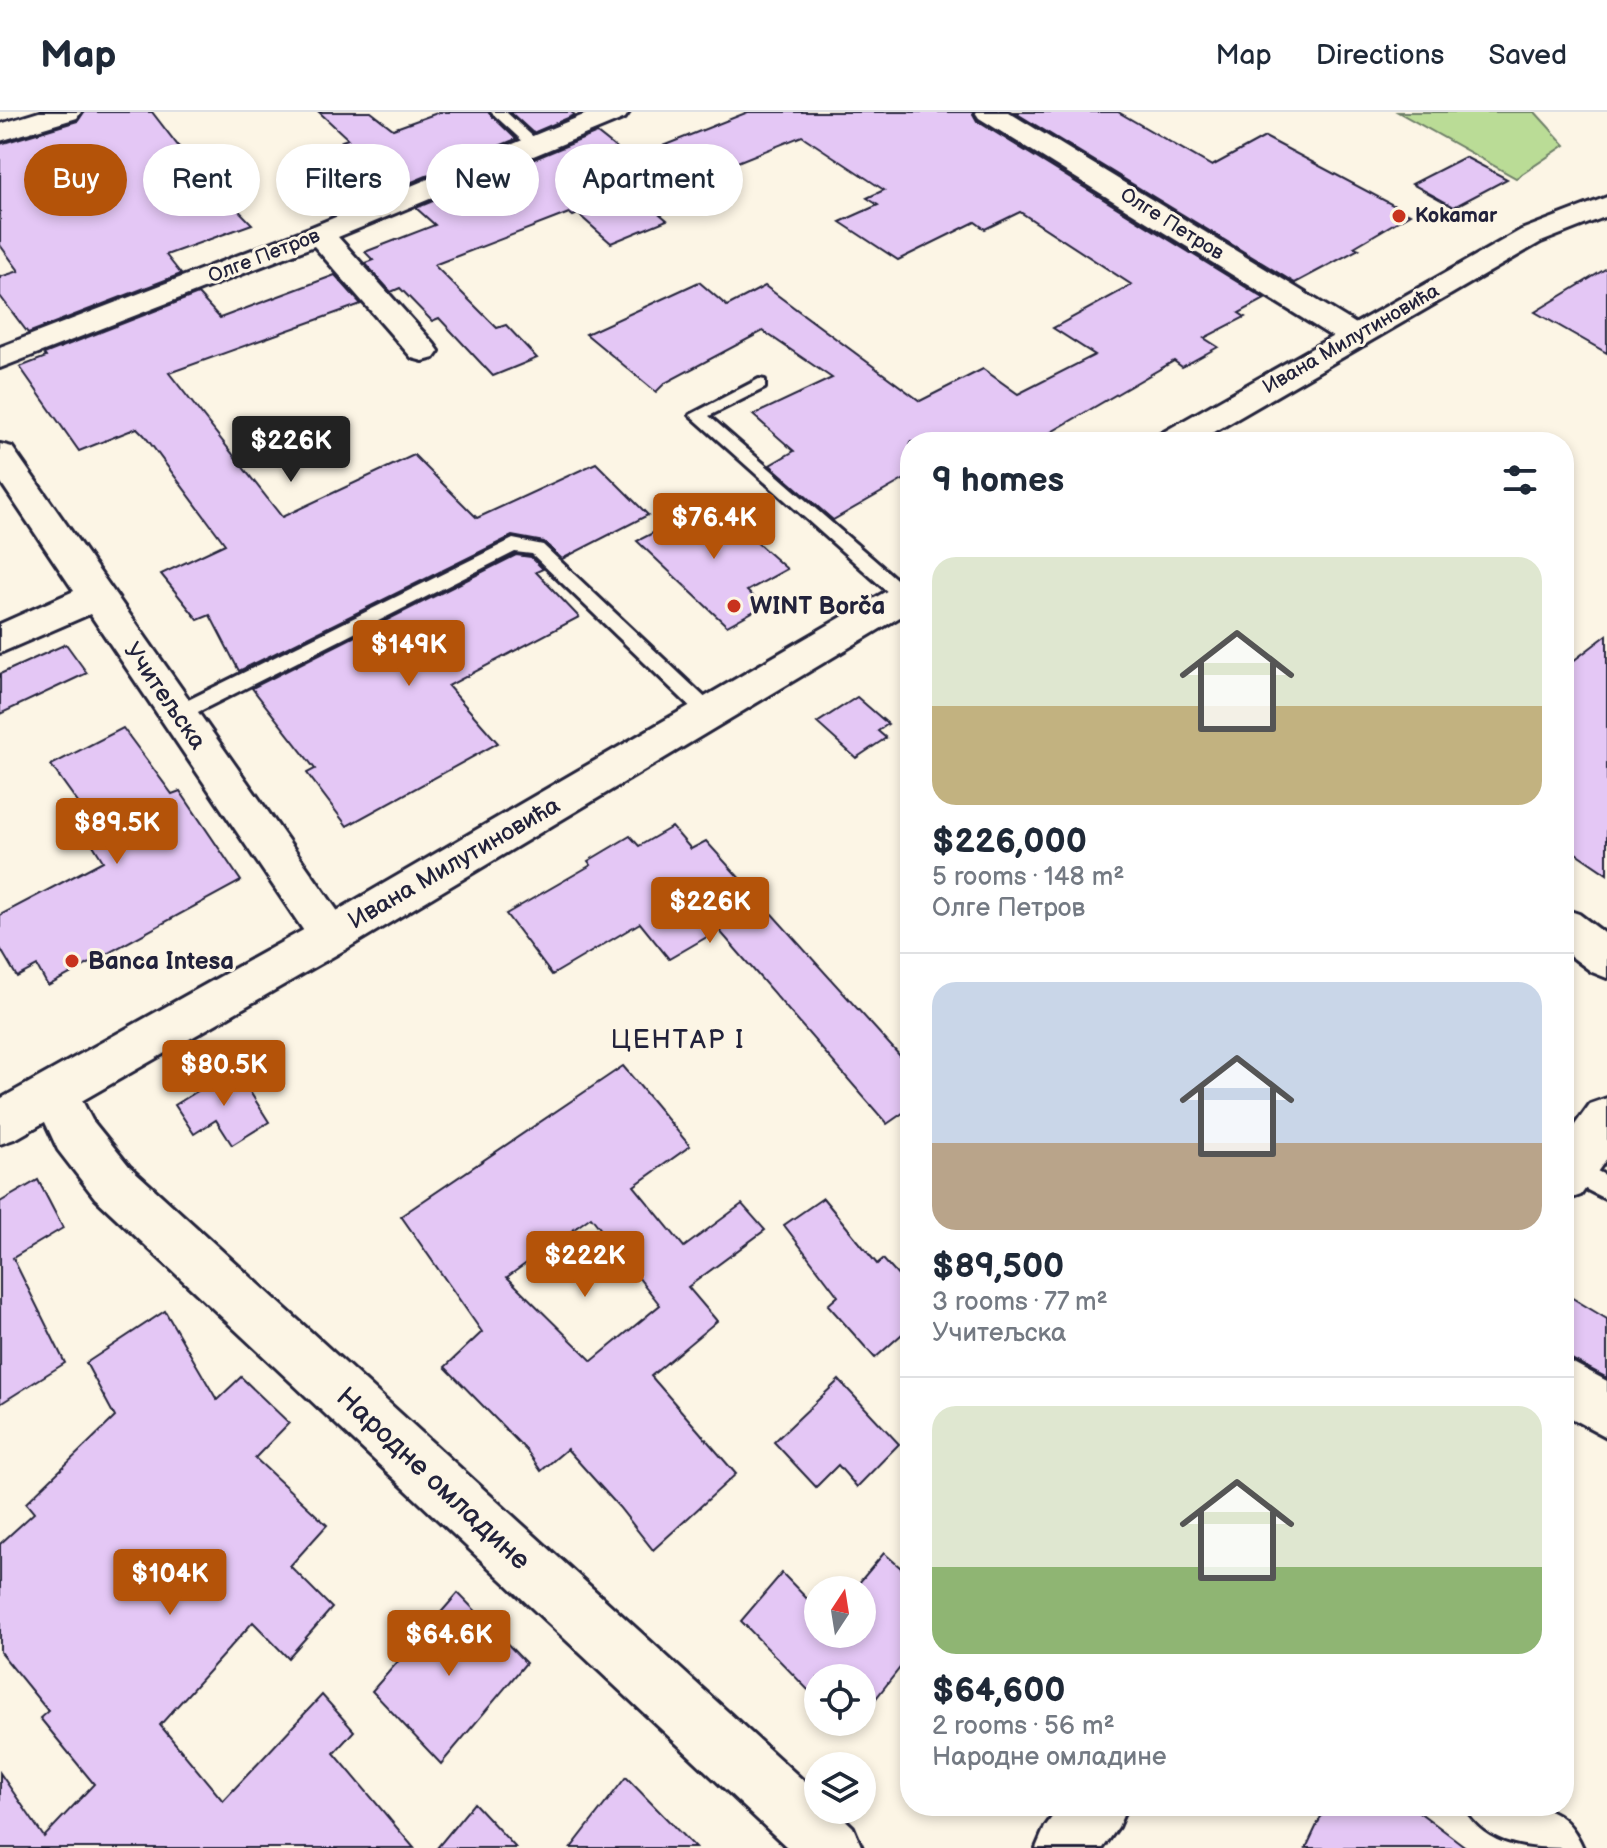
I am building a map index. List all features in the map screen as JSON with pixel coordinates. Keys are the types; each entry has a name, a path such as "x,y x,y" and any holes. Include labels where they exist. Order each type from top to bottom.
{"street":[{"path":"0,133 67,112"},
{"name":"Олге Петров","path":"534,144 615,112"},
{"name":"Олге Петров","path":"989,112 1355,337"},
{"name":"Ивана Милутиновића","path":"1531,236 1557,212 1607,180"},
{"name":"Олге Петров","path":"0,358 426,189"},
{"name":"Ивана Милутиновића","path":"1189,432 1531,236 1607,206"},
{"path":"319,234 423,351"},
{"name":"Учитељска","path":"0,455 331,936"},
{"path":"0,639 95,597"},
{"name":"Ивана Милутиновића","path":"0,1123 331,936 900,600"},
{"path":"1574,934 1607,959"},
{"name":"Народне омладине","path":"55,1094 75,1135 112,1182 832,1848"},
{"path":"1581,1179 1607,1119"},
{"path":"1574,1390 1607,1411"},
{"path":"1066,1848 1090,1816"},
{"path":"1509,1816 1553,1848"}],"lane":[{"path":"498,112 534,144"},
{"name":"Ивана Милутиновића","path":"759,384 698,415 900,588"},
{"path":"177,714 513,545 537,549 709,713"}],"green space":[{"path":"1398,112 1535,112 1565,145 1516,178"}],"building":[{"path":"84,112 152,112 177,144 143,144 143,216 244,216 252,224 166,255 181,274 28,333 0,296 0,277 19,271 0,245 0,144 78,121"},
{"path":"319,112 371,112 393,129 440,112 488,112 516,139 504,144 426,144 426,176 410,183 410,144 345,144 342,141 348,139"},
{"path":"510,112 571,112 575,115 533,133"},
{"path":"748,112 972,112 977,121 1265,299 1239,313 1245,317 1204,338 1218,347 1182,367 1174,361 1051,432 900,432 900,482 833,520 770,465 794,451 753,415 832,378 763,331 665,383 656,392 586,334 699,282 727,306 765,286 920,401 983,369 1018,394 1095,355 1053,328 1132,285 1020,212 985,229 975,222 898,260 840,222 878,205 867,198 884,190 802,136 743,160 743,144 668,144"},
{"path":"1014,112 1118,112 1212,166 1265,137 1410,214 1354,247 1359,249 1295,283"},
{"path":"597,133 611,144 570,144"},
{"path":"555,150 555,216 561,216 434,265 497,328 506,325 537,358 493,376 439,318 432,321 400,288 391,292 365,263 373,260 365,252 435,225 416,208 426,204 426,216 539,216 539,157"},
{"path":"1465,157 1507,179 1454,207 1412,184"},
{"path":"580,216 662,216 667,220 611,243"},
{"path":"1607,268 1607,353 1535,312"},
{"path":"335,275 361,304 169,373 282,517 414,455 477,518 596,463 648,515 562,559 544,542 512,536 239,671 210,615 198,620 161,574 225,544 137,428 79,451 20,367 46,357 44,354 198,294 220,318"},
{"path":"712,503 787,569 747,591 763,606 727,626 637,541"},
{"path":"516,555 531,557 543,569 536,572 579,617 448,686 498,743 347,826 307,773 315,769 252,688"},
{"path":"1607,635 1607,874 1574,852 1574,660"},
{"path":"66,644 87,673 0,714 0,674"},
{"path":"857,697 888,724 878,731 886,738 856,758 817,723"},
{"path":"123,728 172,794 180,791 241,881 48,986 37,966 17,977 0,948 0,915 103,861 88,837 99,832 51,765"},
{"path":"672,827 691,849 706,841 900,1056 900,1115 887,1124 719,930 669,959 640,923 552,975 506,914 591,865 588,861 630,836 639,846"},
{"path":"623,1066 690,1146 634,1186 684,1247 742,1204 765,1230 688,1287 717,1321 651,1376 736,1474 653,1550 567,1449 541,1471 527,1451 445,1367 482,1332 401,1216","holes":["591,1217 660,1305 592,1361 507,1277"]},
{"path":"235,1068 269,1122 232,1145 216,1120 194,1134 175,1105"},
{"path":"38,1180 63,1228 13,1258 65,1363 0,1404 0,1202"},
{"path":"823,1198 877,1264 883,1259 900,1278 900,1336 875,1358 828,1305 838,1296 784,1225"},
{"path":"1574,1299 1607,1319 1607,1378 1574,1360"},
{"path":"165,1311 217,1400 241,1377 289,1423 255,1458 327,1525 290,1566 332,1608 288,1658 253,1622 160,1725 223,1801 322,1695 354,1731 334,1753 414,1848 0,1848 0,1773 44,1837 94,1784 40,1718 48,1711 0,1652 0,1544 34,1513 26,1503 115,1417 86,1363"},
{"path":"839,1380 899,1444 857,1487 838,1465 816,1487 774,1442"},
{"path":"884,1553 900,1567 900,1668 876,1698 876,1664 804,1664 804,1686 741,1621 782,1573 804,1596 804,1648 876,1648 876,1576 865,1576"},
{"path":"458,1593 526,1663 441,1764 372,1691"},
{"path":"626,1777 695,1848 571,1848"},
{"path":"474,1803 516,1848 437,1848"},
{"path":"1321,1816 1424,1816 1467,1848 1306,1848"}],"place":[{"name":"Kokamar","path":"1399,216"},
{"name":"WINT Borča","path":"734,606"},
{"name":"Banca Intesa","path":"72,961"}],"district":[{"name":"ЦЕНТАР I","path":"678,1040"}]}
